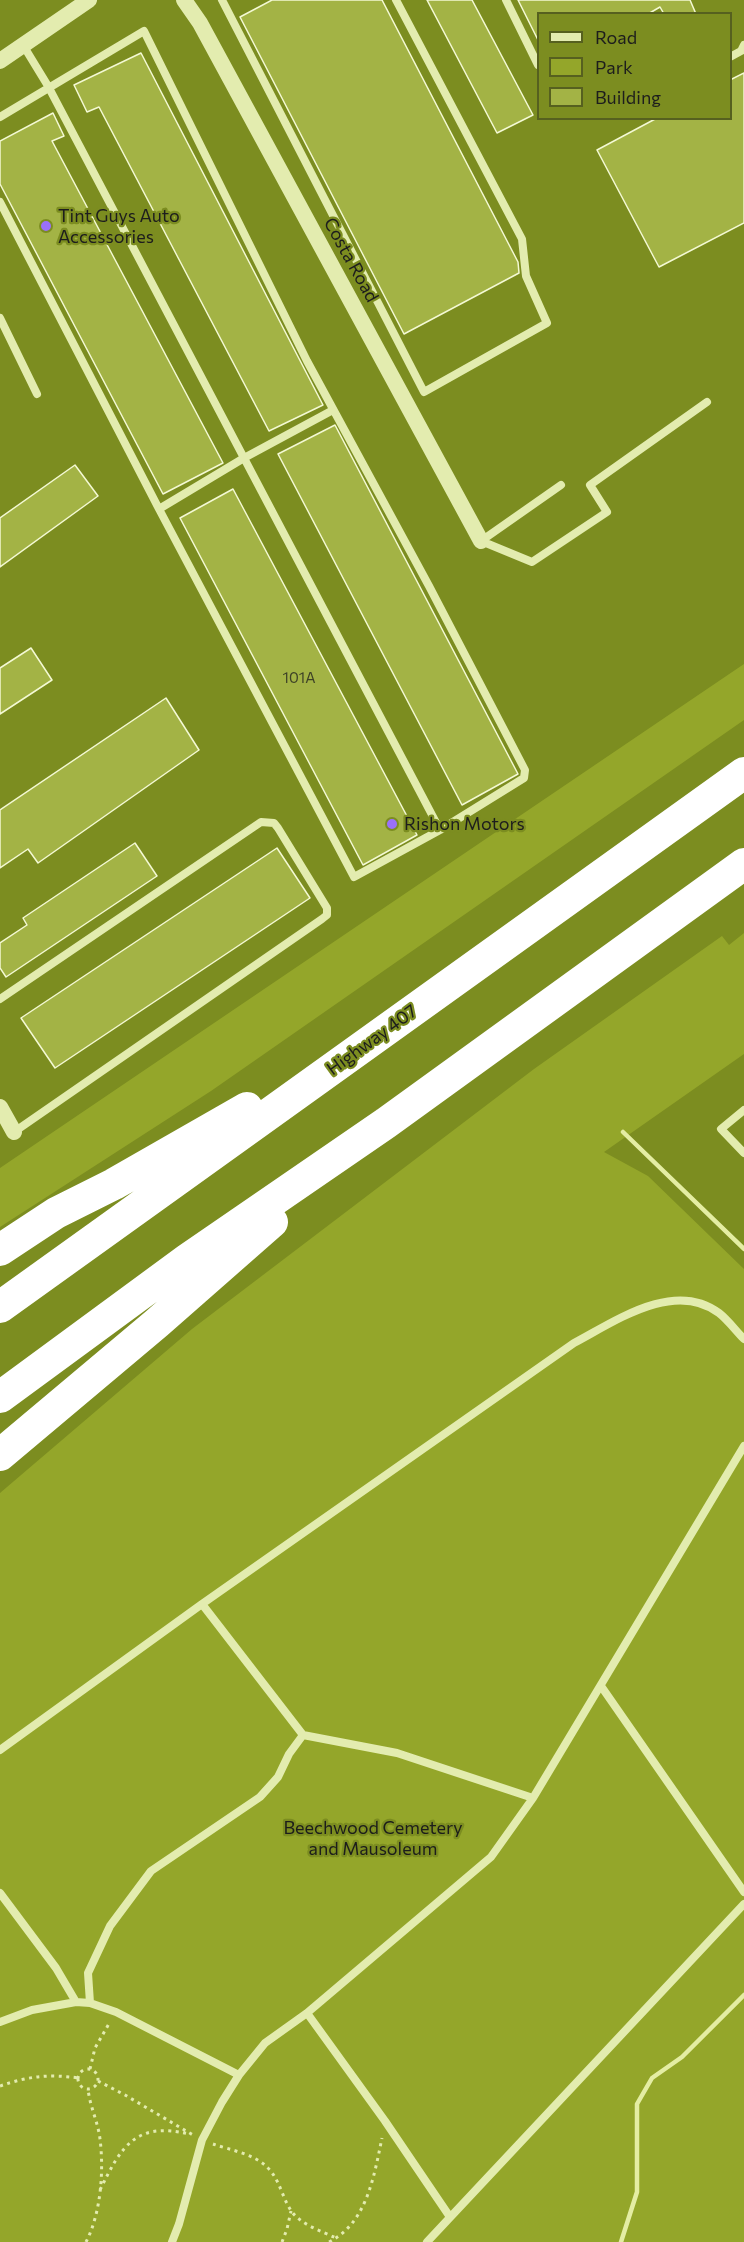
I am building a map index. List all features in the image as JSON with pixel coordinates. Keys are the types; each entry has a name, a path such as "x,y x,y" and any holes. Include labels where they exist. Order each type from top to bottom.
{"highway":[{"name":"Highway 407","path":"0,1308 744,773"},
{"path":"0,1397 188,1259 386,1122 744,864"},
{"path":"0,1250 56,1213 114,1184 393,1024"},
{"path":"0,1455 156,1323 386,1122"}],"street":[{"name":"Costa Road","path":"184,0 200,22 481,541"},
{"path":"0,61 80,2"},
{"path":"0,1107 14,1132"}],"lane":[{"path":"222,0 424,392 547,323 526,276 522,239 396,0"},
{"path":"506,0 537,63"},
{"path":"0,117 48,86 144,31 230,209 333,410 429,586 525,770 524,778 440,830 354,877 0,202"},
{"path":"23,45 48,86 440,830"},
{"path":"732,56 741,51 744,45"},
{"path":"0,318 37,394"},
{"path":"481,541 532,562 607,512 590,485 707,402"},
{"path":"159,508 244,458 333,410"},
{"path":"481,541 561,485"},
{"path":"0,999 261,822 274,823 278,828 327,908 327,915 322,919 14,1132"},
{"path":"744,1110 722,1129 744,1153"},
{"path":"0,1750 202,1604 574,1343 640,1307 668,1301 692,1301 718,1312 744,1340"},
{"path":"172,2242 202,2140 239,2075 265,2043 307,2013 491,1857 533,1798 744,1446"},
{"path":"202,1604 303,1735 397,1753 533,1798"},
{"path":"601,1686 744,1892"},
{"path":"90,2003 88,1973 110,1926 151,1870 260,1797 278,1777 289,1754 303,1735"},
{"path":"0,1893 56,1968 76,2002"},
{"path":"427,2242 744,1904"},
{"path":"0,2022 32,2010 76,2002 90,2003 116,2013 239,2075"},
{"path":"307,2013 385,2121 450,2217"}],"path":[{"path":"90,2069 95,2048 116,2013"},
{"path":"86,2242 91,2232 99,2192 100,2140 88,2089 80,2084 79,2078 81,2072 90,2069"},
{"path":"88,2089 94,2087 98,2081 98,2075 90,2069"},
{"path":"0,2086 21,2078 51,2074 79,2078"},
{"path":"98,2081 202,2140 255,2159 267,2167 276,2179 291,2211 305,2223 336,2238"},
{"path":"329,2242 336,2238 358,2215 373,2182 385,2121"},
{"path":"99,2192 121,2149 131,2141 141,2135 159,2131 174,2130 193,2135"},
{"path":"282,2242 291,2211"}],"green space":[{"path":"744,664 744,720 211,1091 0,1227 0,1168"},
{"name":"Beechwood Cemetery and Mausoleum","path":"744,933 744,1054 604,1152 648,1176 744,1269 744,2242 0,2242 0,1493 192,1329 534,1069 722,936 729,945"}],"building":[{"path":"272,0 382,0 518,262 519,273 404,334 240,17"},
{"path":"427,0 472,0 533,115 497,133"},
{"path":"518,0 690,0 695,12 663,12 660,7 651,12 537,12 537,38"},
{"path":"141,53 323,405 269,431 99,107 87,112 74,85"},
{"path":"744,73 744,223 659,267 597,150 653,120 732,120 732,79"},
{"path":"53,113 64,136 52,141 223,463 163,494 0,184 0,141"},
{"path":"335,425 518,774 462,805 278,454"},
{"path":"75,465 98,496 0,567 0,518"},
{"path":"233,489 417,835 363,865 180,518"},
{"path":"31,648 52,680 0,714 0,668"},
{"path":"166,698 199,750 38,863 28,849 0,868 0,810"},
{"path":"135,843 157,876 6,977 0,968 0,943 27,925 23,918"},
{"path":"277,848 310,898 55,1068 21,1018"}],"waterway":[{"path":"623,1132 744,1249"},
{"path":"621,2242 637,2192 637,2104 652,2078 682,2057 744,1995"}],"place":[{"name":"Tint Guys Auto Accessories","path":"46,226"},
{"name":"Rishon Motors","path":"392,824"}]}
